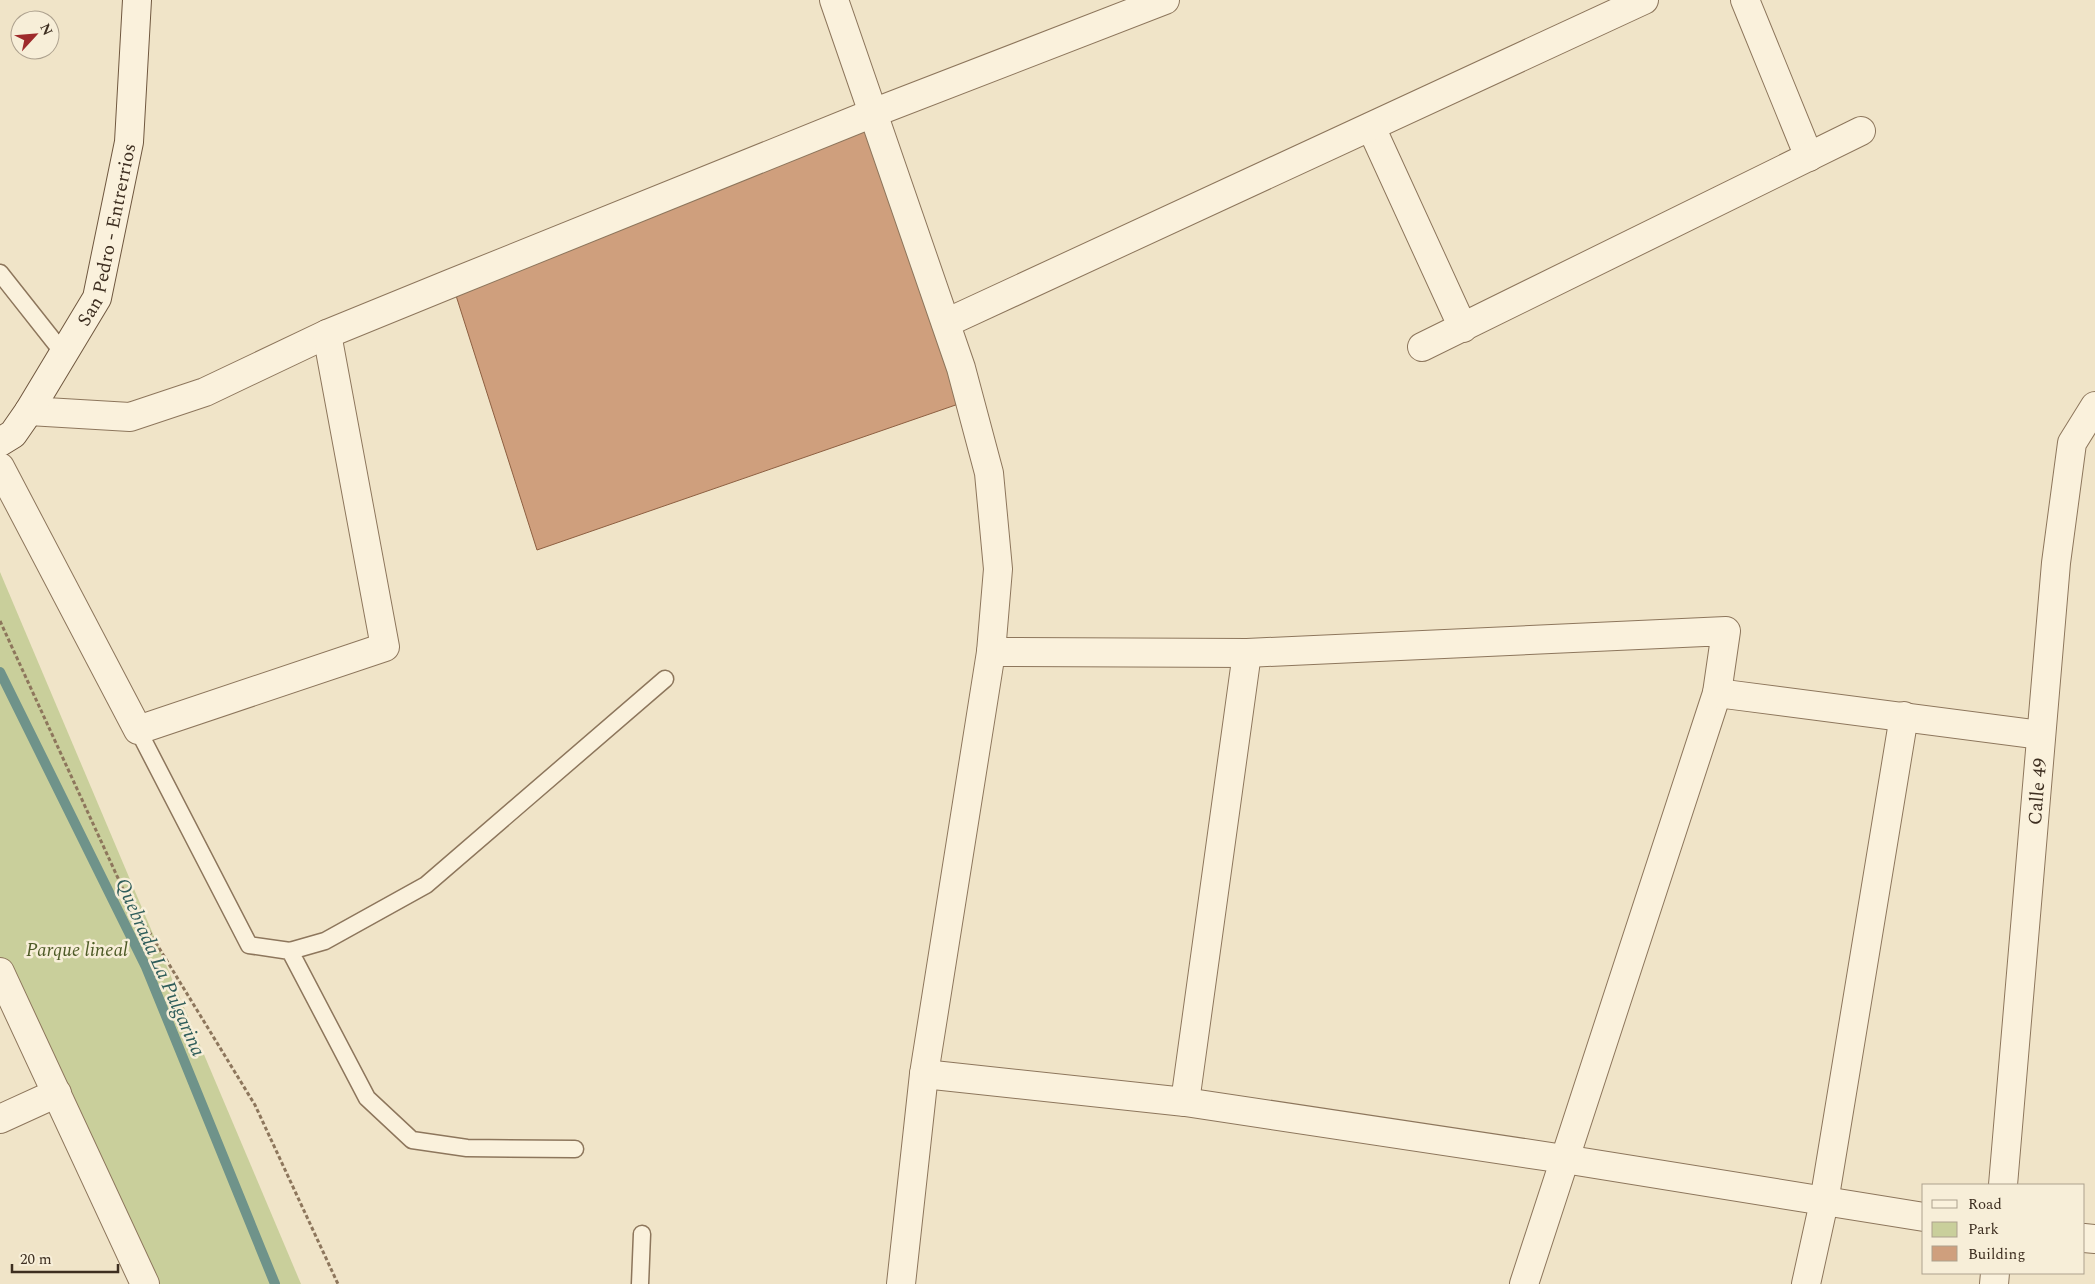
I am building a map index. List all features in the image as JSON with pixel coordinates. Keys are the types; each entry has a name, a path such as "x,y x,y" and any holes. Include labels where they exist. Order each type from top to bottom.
{"street":[{"name":"San Pedro - Entrerrios","path":"0,442 13,434 29,411 97,298 129,142 137,0"},
{"path":"834,0 961,368 989,473 998,569 990,652 924,1074 902,1284"},
{"path":"29,411 130,417 205,392 327,334 872,113 1165,0"},
{"path":"946,323 1644,0"},
{"path":"1745,0 1809,157"},
{"path":"1371,127 1464,328"},
{"path":"1422,347 1861,131"},
{"path":"0,466 138,730 385,647 327,334"},
{"name":"Calle 49","path":"2003,1184 2056,564 2072,443 2095,406"},
{"path":"990,652 1247,653 1726,631 1717,693 1524,1284"},
{"path":"1185,1102 1247,653"},
{"path":"1717,693 2040,735"},
{"path":"1806,1284 1824,1202 1904,716"},
{"path":"0,972 58,1093 145,1284"},
{"path":"924,1074 1185,1102 1922,1216"},
{"path":"0,1119 58,1093"}],"lane":[{"path":"0,273 64,354"},
{"path":"138,730 249,945 290,951 325,941 426,885 665,679"},
{"path":"290,951 367,1098 412,1140 467,1148 575,1149"},
{"path":"640,1284 642,1234"}],"path":[{"path":"0,621 123,889 255,1106 338,1284"}],"green space":[{"name":"Parque lineal","path":"0,572 301,1284 145,1284 0,963"}],"building":[{"path":"873,113 970,400 537,550 452,283"}],"waterway":[{"name":"Quebrada La Pulgarina","path":"0,672 146,967 275,1284"}]}
